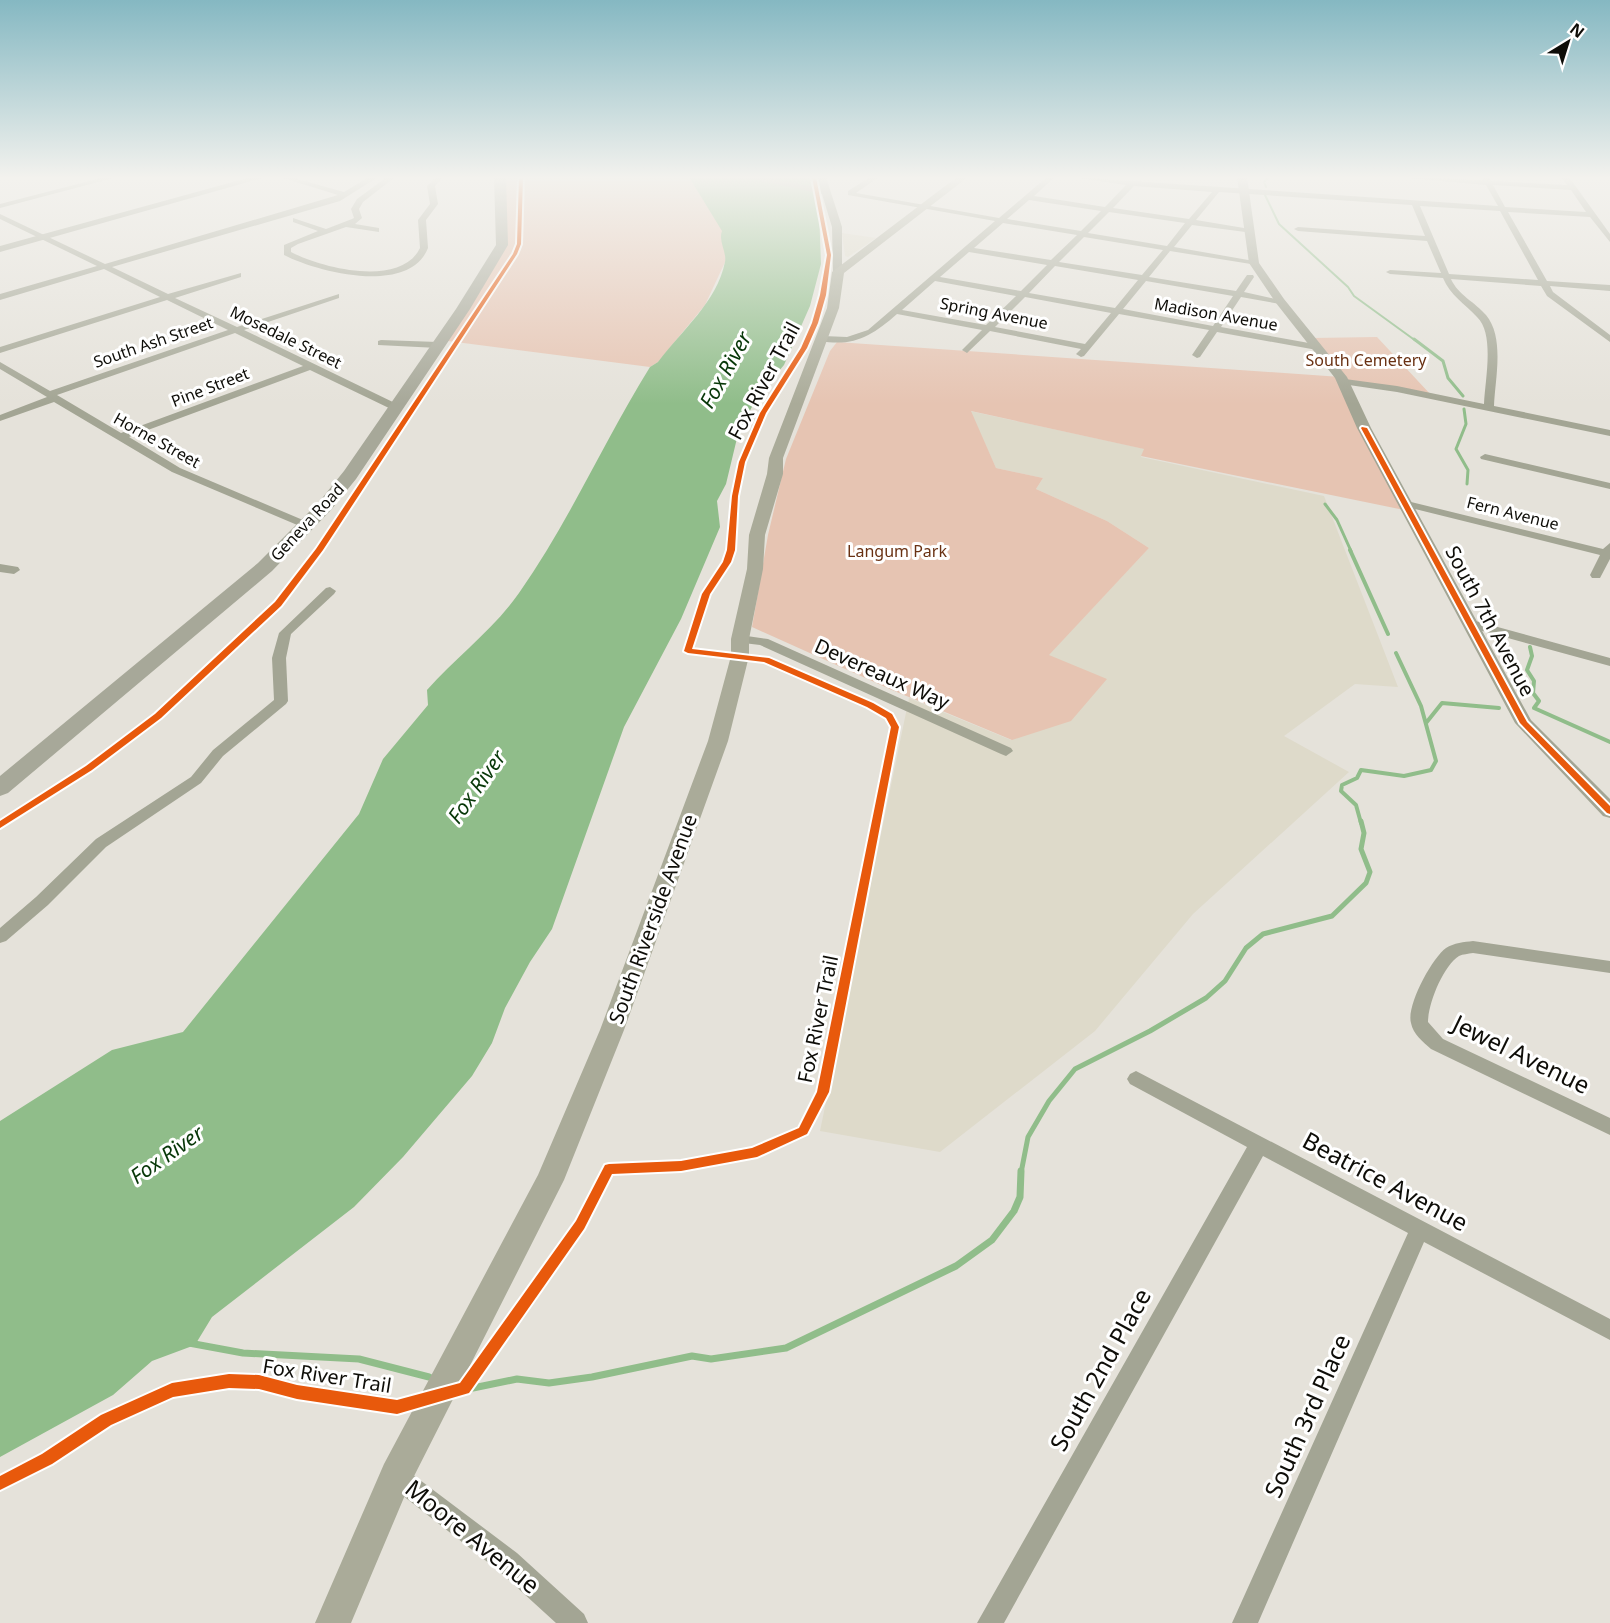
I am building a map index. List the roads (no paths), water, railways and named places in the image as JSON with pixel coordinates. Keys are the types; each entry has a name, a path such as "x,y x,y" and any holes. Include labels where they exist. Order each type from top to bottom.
{"main road":[{"name":"Geneva Road","path":"0,788 265,567 306,525 350,475 438,345 496,253"},
{"path":"838,272 863,253"},
{"name":"South Riverside Avenue","path":"333,1623 396,1476 559,1158 612,1030 718,741 740,656 740,639 755,568 757,535 775,474 777,458 833,308 838,272"}],"street":[{"name":"Mosedale Street","path":"77,253 395,407"},
{"path":"0,297 150,253"},
{"path":"287,253 310,262 341,270 377,273 404,270 421,253"},
{"name":"South Riverside Avenue","path":"838,253 838,272"},
{"path":"823,339 848,340 861,337 896,311 963,253"},
{"path":"989,253 1281,302"},
{"path":"967,350 1065,253"},
{"path":"1116,311 1164,253"},
{"path":"1190,253 1254,263"},
{"name":"South 7th Avenue","path":"1253,253 1254,263 1281,302 1345,382 1364,428 1473,624 1524,723 1610,811"},
{"path":"1435,253 1451,288 1483,317 1490,328 1492,340 1489,407"},
{"path":"1526,253 1542,282 1562,305 1596,326 1610,339"},
{"path":"1390,272 1610,288"},
{"path":"0,350 238,275"},
{"path":"1197,356 1250,277"},
{"name":"Madison Avenue","path":"933,278 1317,347"},
{"name":"South Ash Street","path":"0,418 52,396 336,296"},
{"name":"Spring Avenue","path":"896,311 989,328 1084,351 1116,311"},
{"path":"381,343 438,345"},
{"name":"Horne Street","path":"0,365 182,473 306,525"},
{"name":"Pine Street","path":"120,437 310,366"},
{"path":"1345,382 1397,389 1610,433"},
{"path":"1485,457 1610,486"},
{"name":"Fern Avenue","path":"1407,504 1609,551"},
{"path":"1596,575 1609,551"},
{"path":"0,568 14,570"},
{"path":"0,937 42,901 101,843 196,780 218,753 281,701 279,658 285,633 330,591"},
{"path":"1473,624 1610,662"},
{"name":"Devereaux Way","path":"740,639 763,642 1006,751"},
{"name":"Jewel Avenue","path":"1610,968 1473,947 1454,951 1442,962 1420,1008 1419,1020 1423,1031 1437,1044 1610,1127"},
{"name":"Beatrice Avenue","path":"1136,1079 1610,1330"},
{"name":"South 2nd Place","path":"990,1623 1259,1144"},
{"name":"South 3rd Place","path":"1245,1623 1419,1230"},
{"name":"Moore Avenue","path":"396,1476 508,1562 575,1623"}],"water":[{"name":"Fox River","path":"821,253 821,264 810,306 784,365 757,397 738,434 726,484 717,501 720,527 681,619 624,727 552,929 530,962 505,1008 492,1043 472,1076 403,1157 354,1207 212,1317 195,1345 152,1361 113,1395 0,1457 0,1121 112,1050 183,1032 359,814 383,759 428,705 427,690 498,619 519,593 554,538 650,367 658,362 714,290 721,277 725,254"}],"waterway":[{"path":"1310,253 1348,287 1354,296 1416,341"},
{"path":"1414,339 1443,361 1448,378 1463,396"},
{"path":"1464,409 1466,424 1456,449 1468,470 1467,484"},
{"path":"1325,504 1337,520 1351,551"},
{"path":"1350,550 1388,634"},
{"path":"1530,647 1532,656 1527,670 1534,681 1533,693 1539,701 1534,708 1610,742"},
{"path":"1361,823 1356,805 1341,791 1342,785 1357,778 1361,770 1404,776 1431,770 1436,761 1421,706 1396,653"},
{"path":"1426,723 1442,703 1499,708"},
{"path":"1021,1173 1028,1137 1049,1101 1075,1069 1150,1031 1206,998 1225,981 1246,948 1263,934 1332,916 1366,883 1370,872 1361,849 1364,833 1361,821"},
{"path":"473,1388 517,1379 549,1383 592,1377 692,1356 711,1359 786,1348 956,1266 992,1240 1014,1211 1020,1197 1021,1171"},
{"path":"189,1343 243,1353 359,1359 429,1377"}],"park label":[{"name":"South Cemetery","path":"1366,360"},
{"name":"Langum Park","path":"897,551"}]}
